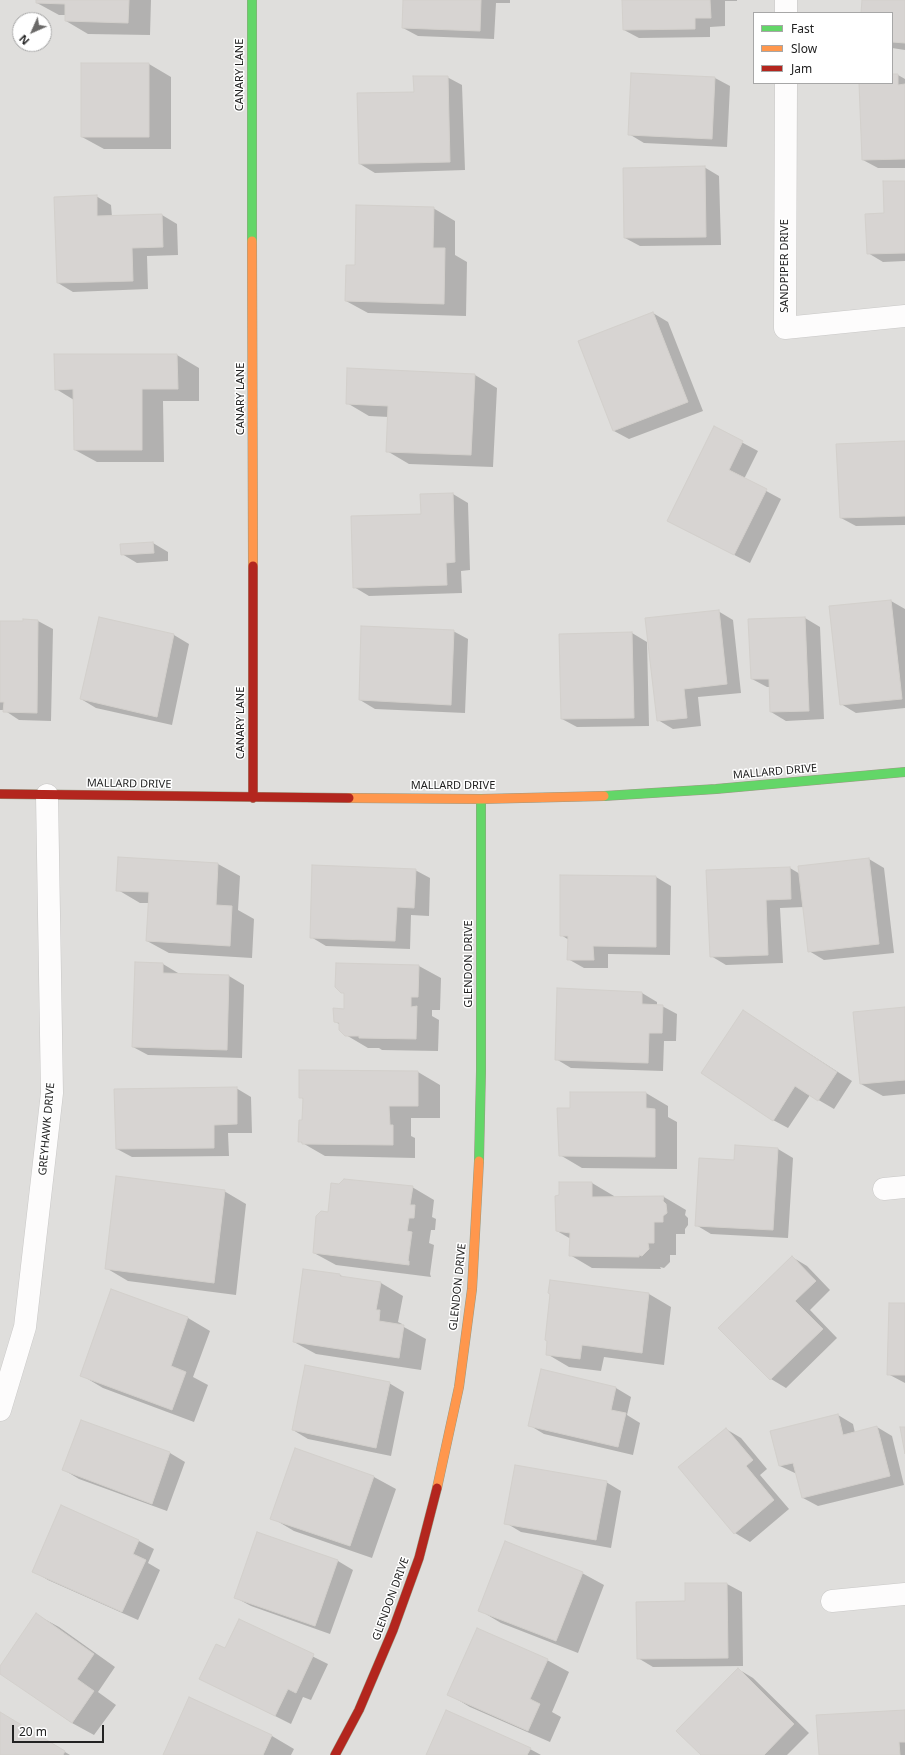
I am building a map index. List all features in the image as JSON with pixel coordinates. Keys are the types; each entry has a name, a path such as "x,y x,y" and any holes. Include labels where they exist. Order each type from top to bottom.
{"street":[{"name":"CANARY LANE","path":"252,0 253,798"},
{"path":"786,0 786,12"},
{"name":"SANDPIPER DRIVE","path":"786,84 785,328 905,316"},
{"name":"MALLARD DRIVE","path":"0,794 253,798 481,799 610,796 701,790 905,772"},
{"name":"GREYHAWK DRIVE","path":"0,1410 25,1327 52,1093 47,795"},
{"name":"GLENDON DRIVE","path":"335,1755 359,1710 393,1630 419,1558 440,1478 459,1387 472,1289 478,1192 481,1071 481,799"},
{"path":"832,1601 905,1594"}],"shaded area":[{"path":"0,0 905,0 905,1755 0,1755"}],"building":[{"path":"36,0 129,0 128,23 65,21 65,4 36,3"},
{"path":"403,0 481,0 480,31 402,28"},
{"path":"622,0 710,0 711,18 695,18 695,29 623,30"},
{"path":"862,0 905,0 905,43 893,42 893,12 861,12"},
{"path":"81,63 149,63 149,137 81,137"},
{"path":"631,73 715,77 712,139 628,135"},
{"path":"893,74 898,74 898,85 905,84 905,159 862,160 859,84 893,84"},
{"path":"413,76 448,76 450,162 359,164 357,93 414,92"},
{"path":"705,166 706,237 624,238 623,168"},
{"path":"883,181 905,181 905,253 867,254 865,214 884,213"},
{"path":"97,195 97,216 162,214 163,247 132,248 133,281 57,283 54,197"},
{"path":"356,205 434,207 433,248 445,248 444,304 345,301 346,265 355,265"},
{"path":"653,312 688,402 613,431 578,341"},
{"path":"54,354 177,354 178,389 142,389 142,450 74,450 73,389 55,390"},
{"path":"347,368 475,374 471,455 386,452 388,406 346,404"},
{"path":"714,426 743,441 729,470 767,489 734,555 667,521"},
{"path":"905,441 905,516 840,518 836,444"},
{"path":"453,493 455,562 446,563 447,585 353,588 351,516 421,514 420,494"},
{"path":"153,542 154,553 121,555 120,544"},
{"path":"891,600 902,699 840,705 829,606"},
{"path":"719,610 727,684 684,689 687,718 657,721 645,618"},
{"path":"99,617 174,634 157,717 80,699"},
{"path":"805,617 809,711 770,712 769,679 751,679 748,619"},
{"path":"23,619 38,620 37,713 3,712 4,702 0,702 0,621 23,621"},
{"path":"361,626 454,630 451,705 359,700"},
{"path":"632,632 634,718 561,719 559,634"},
{"path":"118,857 218,863 216,905 232,906 230,946 146,941 149,892 116,891"},
{"path":"869,858 879,944 808,952 798,866"},
{"path":"312,865 416,869 414,908 397,907 395,941 310,938"},
{"path":"790,867 791,899 766,900 768,955 710,957 706,870"},
{"path":"560,875 656,876 656,947 593,946 594,960 567,960 568,936 560,936"},
{"path":"135,962 163,963 163,973 229,975 227,1050 132,1047"},
{"path":"336,963 419,965 418,997 411,997 411,1007 417,1006 416,1039 359,1038 359,1036 345,1036 339,1030 339,1023 334,1022 333,1008 344,1009 344,993 341,993 335,987"},
{"path":"557,988 642,992 642,1004 663,1005 662,1033 649,1033 648,1063 555,1060"},
{"path":"905,1007 905,1080 860,1084 853,1012"},
{"path":"743,1010 837,1072 818,1101 795,1086 773,1121 701,1073"},
{"path":"299,1070 418,1071 418,1106 389,1106 390,1125 393,1125 393,1145 302,1144 302,1142 298,1142 299,1120 302,1120 303,1098 299,1098"},
{"path":"237,1087 237,1124 214,1125 214,1148 116,1149 114,1089"},
{"path":"570,1092 646,1092 646,1108 655,1109 655,1157 559,1156 557,1108 570,1108"},
{"path":"735,1145 778,1148 773,1230 695,1226 699,1158 734,1160"},
{"path":"116,1176 225,1190 214,1283 105,1269"},
{"path":"344,1179 413,1186 410,1205 415,1205 414,1218 409,1218 407,1231 412,1232 408,1261 409,1265 313,1253 316,1216 321,1211 328,1212 331,1183 339,1184"},
{"path":"559,1182 592,1182 592,1197 664,1196 663,1201 666,1204 667,1213 663,1216 663,1222 654,1222 654,1243 648,1243 649,1249 642,1256 639,1255 639,1257 569,1256 570,1233 556,1231 555,1196 559,1195"},
{"path":"792,1256 816,1281 795,1301 823,1329 770,1380 718,1328"},
{"path":"303,1269 381,1282 376,1310 380,1310 379,1321 404,1325 399,1358 293,1342"},
{"path":"550,1280 649,1293 642,1353 582,1345 580,1359 546,1355 547,1341 545,1340"},
{"path":"111,1289 188,1317 171,1366 186,1372 172,1410 80,1376"},
{"path":"889,1303 905,1303 905,1375 887,1375"},
{"path":"305,1365 390,1382 376,1448 292,1430"},
{"path":"541,1369 616,1387 611,1410 626,1413 618,1447 528,1426"},
{"path":"838,1414 843,1435 877,1426 890,1476 802,1498 793,1463 779,1466 770,1431"},
{"path":"81,1420 170,1452 152,1504 62,1470"},
{"path":"900,1427 905,1427 905,1454"},
{"path":"726,1428 753,1460 746,1466 774,1500 734,1534 678,1467"},
{"path":"295,1448 374,1476 350,1546 270,1519"},
{"path":"515,1465 607,1481 596,1540 504,1524"},
{"path":"61,1505 139,1540 133,1554 146,1560 122,1612 32,1572"},
{"path":"257,1532 338,1560 315,1626 234,1598"},
{"path":"505,1541 583,1572 556,1641 478,1611"},
{"path":"685,1583 727,1583 728,1658 637,1659 636,1602 685,1601"},
{"path":"36,1613 94,1654 77,1679 94,1691 72,1723 0,1674 0,1666"},
{"path":"239,1619 314,1654 296,1693 288,1689 275,1716 199,1679 216,1644 225,1648"},
{"path":"477,1628 548,1659 530,1699 540,1704 528,1731 447,1695"},
{"path":"738,1668 794,1724 764,1755 701,1755 676,1731"},
{"path":"189,1697 272,1735 263,1755 163,1755"},
{"path":"446,1710 531,1748 527,1755 426,1755"},
{"path":"905,1710 905,1742 899,1742 900,1755 819,1755 816,1715"},
{"path":"0,1712 65,1751 63,1755 0,1755"}],"traffic: fast":[{"path":"252,0 252,241"},
{"path":"604,796 716,789 905,772"},
{"path":"479,1161 481,1071 481,799"}],"traffic: slow":[{"path":"252,241 253,566"},
{"path":"349,798 481,799 604,796"},
{"path":"437,1488 459,1387 472,1289 479,1161"}],"traffic: jam":[{"path":"253,566 253,798"},
{"path":"0,794 349,798"},
{"path":"335,1755 359,1710 393,1630 419,1558 437,1488"}]}
